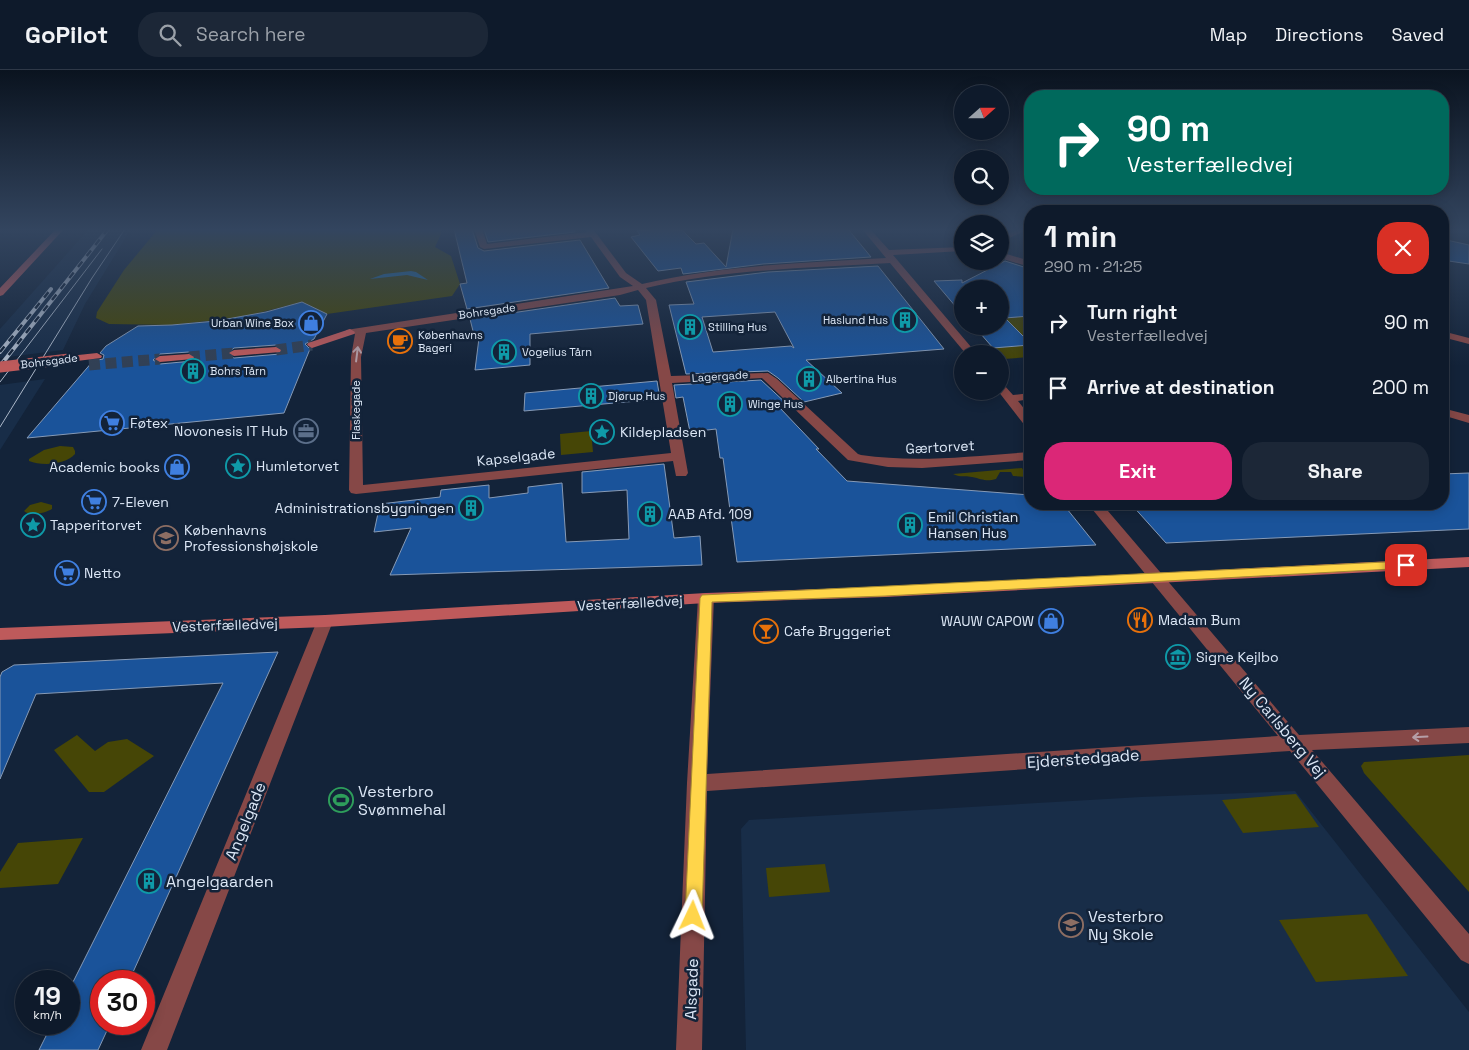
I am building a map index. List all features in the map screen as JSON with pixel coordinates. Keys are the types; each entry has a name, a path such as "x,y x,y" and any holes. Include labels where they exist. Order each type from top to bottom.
{"street":[{"path":"0,293 17,275"},
{"path":"624,275 640,287 651,300 682,473"},
{"name":"Bohrsgade","path":"314,341 327,341 355,331 611,293 699,275"},
{"path":"906,275 964,345"},
{"name":"Flaskegade","path":"355,331 356,490"},
{"path":"1449,336 1469,341"},
{"path":"236,349 278,345"},
{"path":"163,355 192,353"},
{"name":"Bohrsgade","path":"0,376 97,356"},
{"name":"Bohrsgade","path":"0,368 66,363 89,365"},
{"name":"Lagergade","path":"666,380 764,374 853,457"},
{"path":"1009,399 1024,397"},
{"path":"1009,399 1024,417"},
{"path":"1449,413 1469,419"},
{"name":"Kapselgade","path":"356,490 679,456"},
{"name":"Gærtorvet","path":"853,457 872,462 903,464 1024,456"},
{"name":"Ny Carlsberg Vej","path":"1100,510 1469,952"},
{"name":"Vesterfælledvej","path":"0,634 325,621 706,598 885,592 1469,562"},
{"name":"Alsgade","path":"689,1050 706,598"},
{"name":"Angelgade","path":"154,1050 325,621"},
{"name":"Ejderstedgade","path":"698,783 1296,743 1469,735"}],"shaded area":[{"path":"48,275 103,275 85,304 63,350 0,358 0,329"},
{"path":"121,275 457,275 460,284 452,296 327,314 302,302 242,317 172,325 109,324 96,318 97,312"},
{"path":"1024,316 1024,337 1009,322 1009,318"},
{"path":"1024,345 1024,357 1009,359 1009,347"},
{"path":"45,379 0,450 0,385"},
{"path":"591,431 593,452 561,455 560,434"},
{"path":"60,446 73,447 75,454 71,458 53,464 40,464 29,461 29,459 44,450"},
{"path":"1022,468 1024,477 1013,476 1011,472 1000,472 996,479 987,480 953,474"},
{"path":"41,502 52,505 52,509 34,514 24,511 30,505"},
{"path":"77,735 95,751 108,742 127,739 154,756 104,792 89,792 54,750"},
{"path":"1469,755 1469,892 1364,773 1361,766 1364,762"},
{"name":"Vesterbro Ny Skole","path":"1295,791 1469,1012 1469,1050 746,1050 741,829 749,820 1141,797"},
{"path":"1296,794 1319,827 1243,833 1222,800"},
{"path":"83,838 58,884 0,888 0,872 18,843"},
{"path":"825,864 830,892 769,897 766,868"},
{"path":"1367,914 1408,976 1316,982 1279,920"}],"water":[{"path":"382,275 420,275 428,280 407,275 370,279"}],"building":[{"path":"465,275 601,275 609,288 467,309 460,284 467,283"},
{"path":"746,275 885,275 944,349 806,360 842,393 804,402 768,371 686,374 669,305 694,304 686,282","holes":["775,312 794,348 791,346 713,352 702,317"]},
{"path":"978,275 1024,275 1024,316 1009,318 1009,280 968,280"},
{"path":"954,280 954,305 934,281"},
{"path":"615,298 620,306 638,305 643,324 530,334 530,365 475,370 479,338 475,339 470,319"},
{"name":"Bohrs Tårn","path":"302,302 327,314 314,339 305,344 310,349 284,413 27,438 93,361 103,359 104,355 100,353 106,346 138,326 216,321 266,312","holes":["276,345 283,349 280,354 234,358 227,354 234,348","189,352 196,356 193,361 160,364 153,360 160,354"]},
{"path":"1009,322 1024,337 1024,345 990,345 982,335 1009,335"},
{"name":"Emil Christian Hansen Hus","path":"761,380 788,405 779,407 847,481 1024,495 1024,510 1068,510 1096,545 737,562 723,458 720,458 716,429 690,432 683,397 676,398 674,385"},
{"name":"Djørup Hus","path":"657,381 660,399 524,411 525,393"},
{"path":"664,464 674,538 700,536 702,565 390,575 411,528 374,532 380,504 440,497 441,490 489,485 489,498 528,493 528,487 562,483 566,542 629,539 627,490 582,493 582,472"},
{"path":"1469,473 1469,529 1166,543 1136,510 1449,510 1449,474"},
{"name":"Angelgaarden","path":"278,652 134,970 90,970 90,1035 105,1035 98,1050 39,1050 46,1035 80,1035 79,970 223,683 36,694 0,779 0,677 2,672 14,665"}],"tunnel":[{"path":"276,350 312,345"},
{"path":"189,357 234,353"},
{"path":"89,365 160,359"}],"tram line":[{"path":"0,382 82,275"},
{"path":"0,427 94,275"}],"railway":[{"path":"0,366 72,275"},
{"path":"0,352 51,289"}],"place":[{"name":"Haslund Hus","path":"905,320"},
{"name":"Urban Wine Box","path":"311,323"},
{"name":"Stilling Hus","path":"690,327"},
{"name":"Københavns Bageri","path":"400,341"},
{"name":"Vogelius Tårn","path":"504,352"},
{"name":"Bohrs Tårn","path":"193,371"},
{"name":"Albertina Hus","path":"809,379"},
{"name":"Djørup Hus","path":"591,396"},
{"name":"Winge Hus","path":"730,404"},
{"name":"Føtex","path":"112,423"},
{"name":"Novonesis IT Hub","path":"306,431"},
{"name":"Kildepladsen","path":"602,432"},
{"name":"Humletorvet","path":"238,466"},
{"name":"Academic books","path":"177,467"},
{"name":"7-Eleven","path":"94,502"},
{"name":"Administrationsbygningen","path":"471,508"},
{"name":"AAB Afd. 109","path":"650,514"},
{"name":"Tapperitorvet","path":"33,525"},
{"name":"Emil Christian Hansen Hus","path":"910,525"},
{"name":"Københavns Professionshøjskole","path":"166,538"},
{"name":"Netto","path":"67,573"},
{"name":"Madam Bum","path":"1140,620"},
{"name":"WAUW CAPOW","path":"1051,621"},
{"name":"Cafe Bryggeriet","path":"766,631"},
{"name":"Signe Kejlbo","path":"1178,657"},
{"name":"Vesterbro Svømmehal","path":"341,800"},
{"name":"Angelgaarden","path":"149,881"},
{"name":"Vesterbro Ny Skole","path":"1071,925"}],"route":[{"path":"693,916 706,598 885,592 1406,565"}]}
